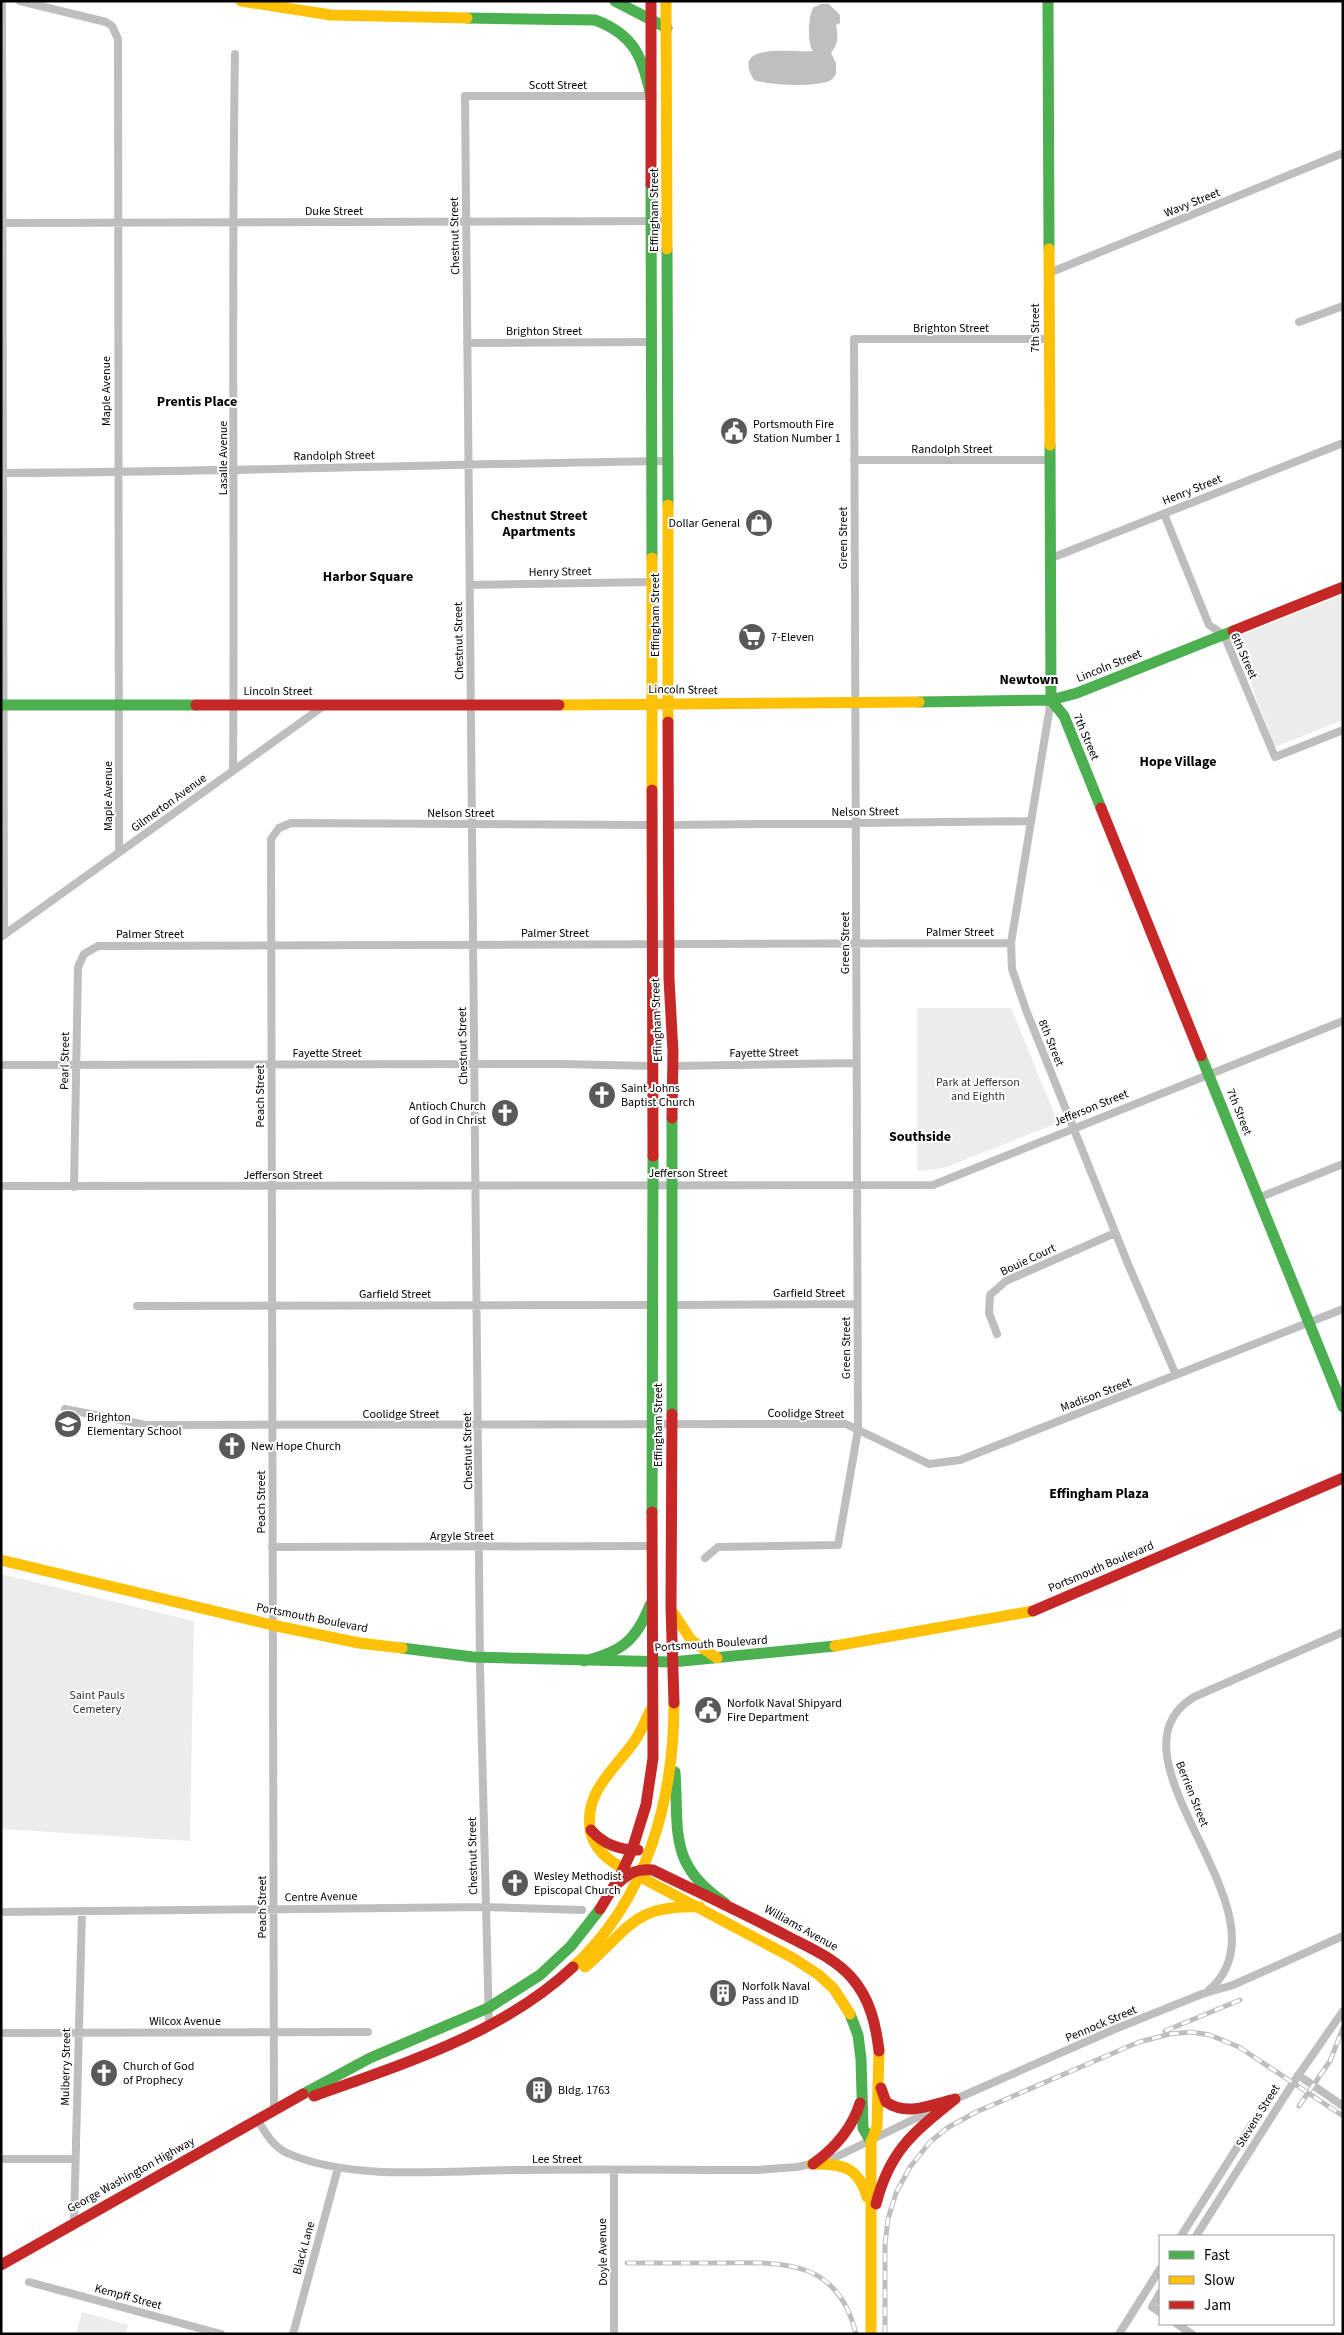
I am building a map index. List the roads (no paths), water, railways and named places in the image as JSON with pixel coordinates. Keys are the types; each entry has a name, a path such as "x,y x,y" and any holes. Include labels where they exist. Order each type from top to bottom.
{"main road":[{"path":"241,1 296,12 331,15 595,20 622,31 635,46 642,62 650,96"},
{"path":"615,1 666,28"},
{"name":"Effingham Street","path":"634,1872 632,1850 650,1788 653,1758 654,1687 651,1425 653,1185 650,342 651,1"},
{"name":"Effingham Street","path":"489,2026 517,2012 570,1971 594,1946 626,1901 634,1872 653,1841 665,1799 673,1748 671,1607 672,1066 669,944 666,1"},
{"path":"666,50 674,1"},
{"name":"7th Street","path":"1048,1 1049,559 1052,700 1064,716 1343,1407"},
{"name":"Lincoln Street","path":"2,705 669,704 1052,700 1077,694 1343,588"},
{"name":"Portsmouth Boulevard","path":"1,1560 272,1625 359,1643 481,1657 672,1662 838,1646 1029,1612 1343,1478"},
{"path":"584,1661 612,1654 633,1639 644,1621 654,1593"},
{"path":"671,1607 680,1629 690,1642 717,1658"},
{"path":"634,1872 600,1853 588,1826 587,1814 591,1798 642,1733 649,1715 654,1687"},
{"path":"673,1748 678,1838 683,1859 700,1884 725,1903"},
{"path":"588,1826 604,1842 632,1850 643,1848 653,1841"},
{"name":"Williams Avenue","path":"634,1872 658,1871 706,1896 725,1903 832,1960 852,1978 866,1999 873,2014 878,2038 879,2073 877,2127 871,2142 871,2334"},
{"name":"Effingham Street","path":"488,2008 523,1987 556,1961 585,1929 611,1892 634,1872"},
{"name":"Williams Avenue","path":"634,1872 806,1966 834,1989 851,2016 858,2035 861,2052 863,2128 871,2142"},
{"path":"537,1998 581,1970 629,1925 644,1914 671,1905 700,1907"},
{"name":"George Washington Highway","path":"1,2265 257,2119 370,2058 488,2008"},
{"name":"George Washington Highway","path":"274,2111 417,2058 489,2026"},
{"path":"879,2073 884,2099 898,2110 914,2111 955,2099"},
{"path":"812,2164 828,2154 842,2137 855,2115 861,2096"},
{"path":"872,2224 882,2178 896,2152 912,2134 955,2099"},
{"path":"812,2164 844,2166 858,2175 864,2183 872,2224"}],"street":[{"path":"2,1 2,936"},
{"name":"Maple Avenue","path":"20,1 106,22 116,33 119,852"},
{"name":"Lasalle Avenue","path":"233,771 234,471 232,223 235,54"},
{"name":"Scott Street","path":"465,96 650,96"},
{"name":"Chestnut Street","path":"465,96 481,1657 489,2026"},
{"name":"Wavy Street","path":"1049,273 1343,153"},
{"name":"Duke Street","path":"2,223 667,221"},
{"path":"1299,322 1343,306"},
{"name":"Brighton Street","path":"854,339 1049,339"},
{"name":"Green Street","path":"706,1558 718,1547 838,1546 858,1430 854,339"},
{"name":"Brighton Street","path":"468,343 650,342"},
{"name":"Henry Street","path":"1049,559 1343,443"},
{"name":"Randolph Street","path":"854,460 1049,460"},
{"name":"Randolph Street","path":"2,473 234,471 469,464 668,461"},
{"name":"6th Street","path":"1164,514 1209,625 1224,635 1275,757 1343,730"},
{"name":"Henry Street","path":"470,585 651,582"},
{"name":"8th Street","path":"1052,700 1011,942 1012,969 1026,1010 1115,1233 1176,1376"},
{"name":"Gilmerton Avenue","path":"2,936 326,704"},
{"name":"Nelson Street","path":"669,825 1030,821"},
{"name":"Nelson Street","path":"274,832 291,823 652,825"},
{"name":"Peach Street","path":"274,832 271,839 274,2111"},
{"name":"Palmer Street","path":"98,946 1011,942"},
{"name":"Pearl Street","path":"74,1187 78,967 84,954 98,946"},
{"name":"Jefferson Street","path":"1,1186 932,1185 1343,1021"},
{"name":"Fayette Street","path":"672,1066 856,1063"},
{"name":"Fayette Street","path":"1,1065 652,1066"},
{"path":"1258,1198 1343,1164"},
{"name":"Bouie Court","path":"996,1334 989,1313 990,1295 1006,1281 1115,1233"},
{"name":"Garfield Street","path":"672,1305 857,1304"},
{"name":"Garfield Street","path":"137,1306 652,1305"},
{"name":"Madison Street","path":"858,1430 929,1464 960,1460 1343,1309"},
{"name":"Coolidge Street","path":"66,1409 136,1424 846,1424 858,1430"},
{"name":"Argyle Street","path":"272,1547 652,1546"},
{"name":"Berrien Street","path":"1202,1994 1214,1986 1228,1965 1233,1945 1233,1930 1218,1884 1167,1763 1165,1740 1170,1724 1180,1708 1194,1697 1343,1632"},
{"name":"Centre Avenue","path":"1,1912 485,1907 582,1910"},
{"name":"Mulberry Street","path":"74,2222 82,1911"},
{"name":"Pennock Street","path":"871,2142 955,2099 1202,1994 1233,1985 1343,1936"},
{"name":"Stevens Street","path":"1197,2235 1298,2075 1343,2011"},
{"name":"Wilcox Avenue","path":"1,2033 368,2032"},
{"path":"1298,2075 1343,2106"},
{"name":"Lee Street","path":"257,2119 269,2138 280,2149 294,2155 338,2168 402,2172 756,2170 812,2164 830,2160 871,2142"},
{"name":"Stevens Street","path":"1182,2235 1252,2124"},
{"path":"1,2159 75,2159"},
{"name":"Black Lane","path":"293,2334 338,2168"},
{"name":"Doyle Avenue","path":"614,2170 614,2334"},
{"path":"1119,2334 1159,2271"},
{"name":"Kempff Street","path":"29,2282 221,2334"},
{"path":"1159,2295 1152,2307 1159,2311"},
{"path":"1178,2325 1192,2334"}],"railway":[{"path":"1165,2031 1240,2000"},
{"path":"1299,2106 1330,2061 1343,2028"},
{"path":"885,2334 885,2244 888,2219 896,2193 910,2167 930,2142 947,2128 976,2112 1139,2042 1170,2034 1191,2032 1210,2035 1239,2047 1343,2116"},
{"path":"627,2263 767,2263 806,2270 822,2279 836,2292 848,2310 856,2334"}],"place":[{"name":"Portsmouth Fire Station Number 1","path":"734,431"},
{"name":"Dollar General","path":"759,523"},
{"name":"7-Eleven","path":"752,637"},
{"name":"Saint Johns Baptist Church","path":"602,1095"},
{"name":"Antioch Church of God in Christ","path":"505,1113"},
{"name":"Brighton Elementary School","path":"68,1424"},
{"name":"New Hope Church","path":"232,1446"},
{"name":"Norfolk Naval Shipyard Fire Department","path":"708,1710"},
{"name":"Wesley Methodist Episcopal Church","path":"515,1883"},
{"name":"Norfolk Naval Pass and ID","path":"723,1993"},
{"name":"Church of God of Prophecy","path":"104,2073"},
{"name":"Bldg. 1763","path":"539,2090"}],"district":[{"name":"Prentis Place","path":"197,402"},
{"name":"Chestnut Street Apartments","path":"539,524"},
{"name":"Harbor Square","path":"368,577"},
{"name":"Newtown","path":"1029,680"},
{"name":"Hope Village","path":"1178,762"},
{"name":"Southside","path":"920,1137"},
{"name":"Effingham Plaza","path":"1099,1494"}],"park label":[{"name":"Park at Jefferson and Eighth","path":"978,1089"},
{"name":"Saint Pauls Cemetery","path":"97,1702"}]}
